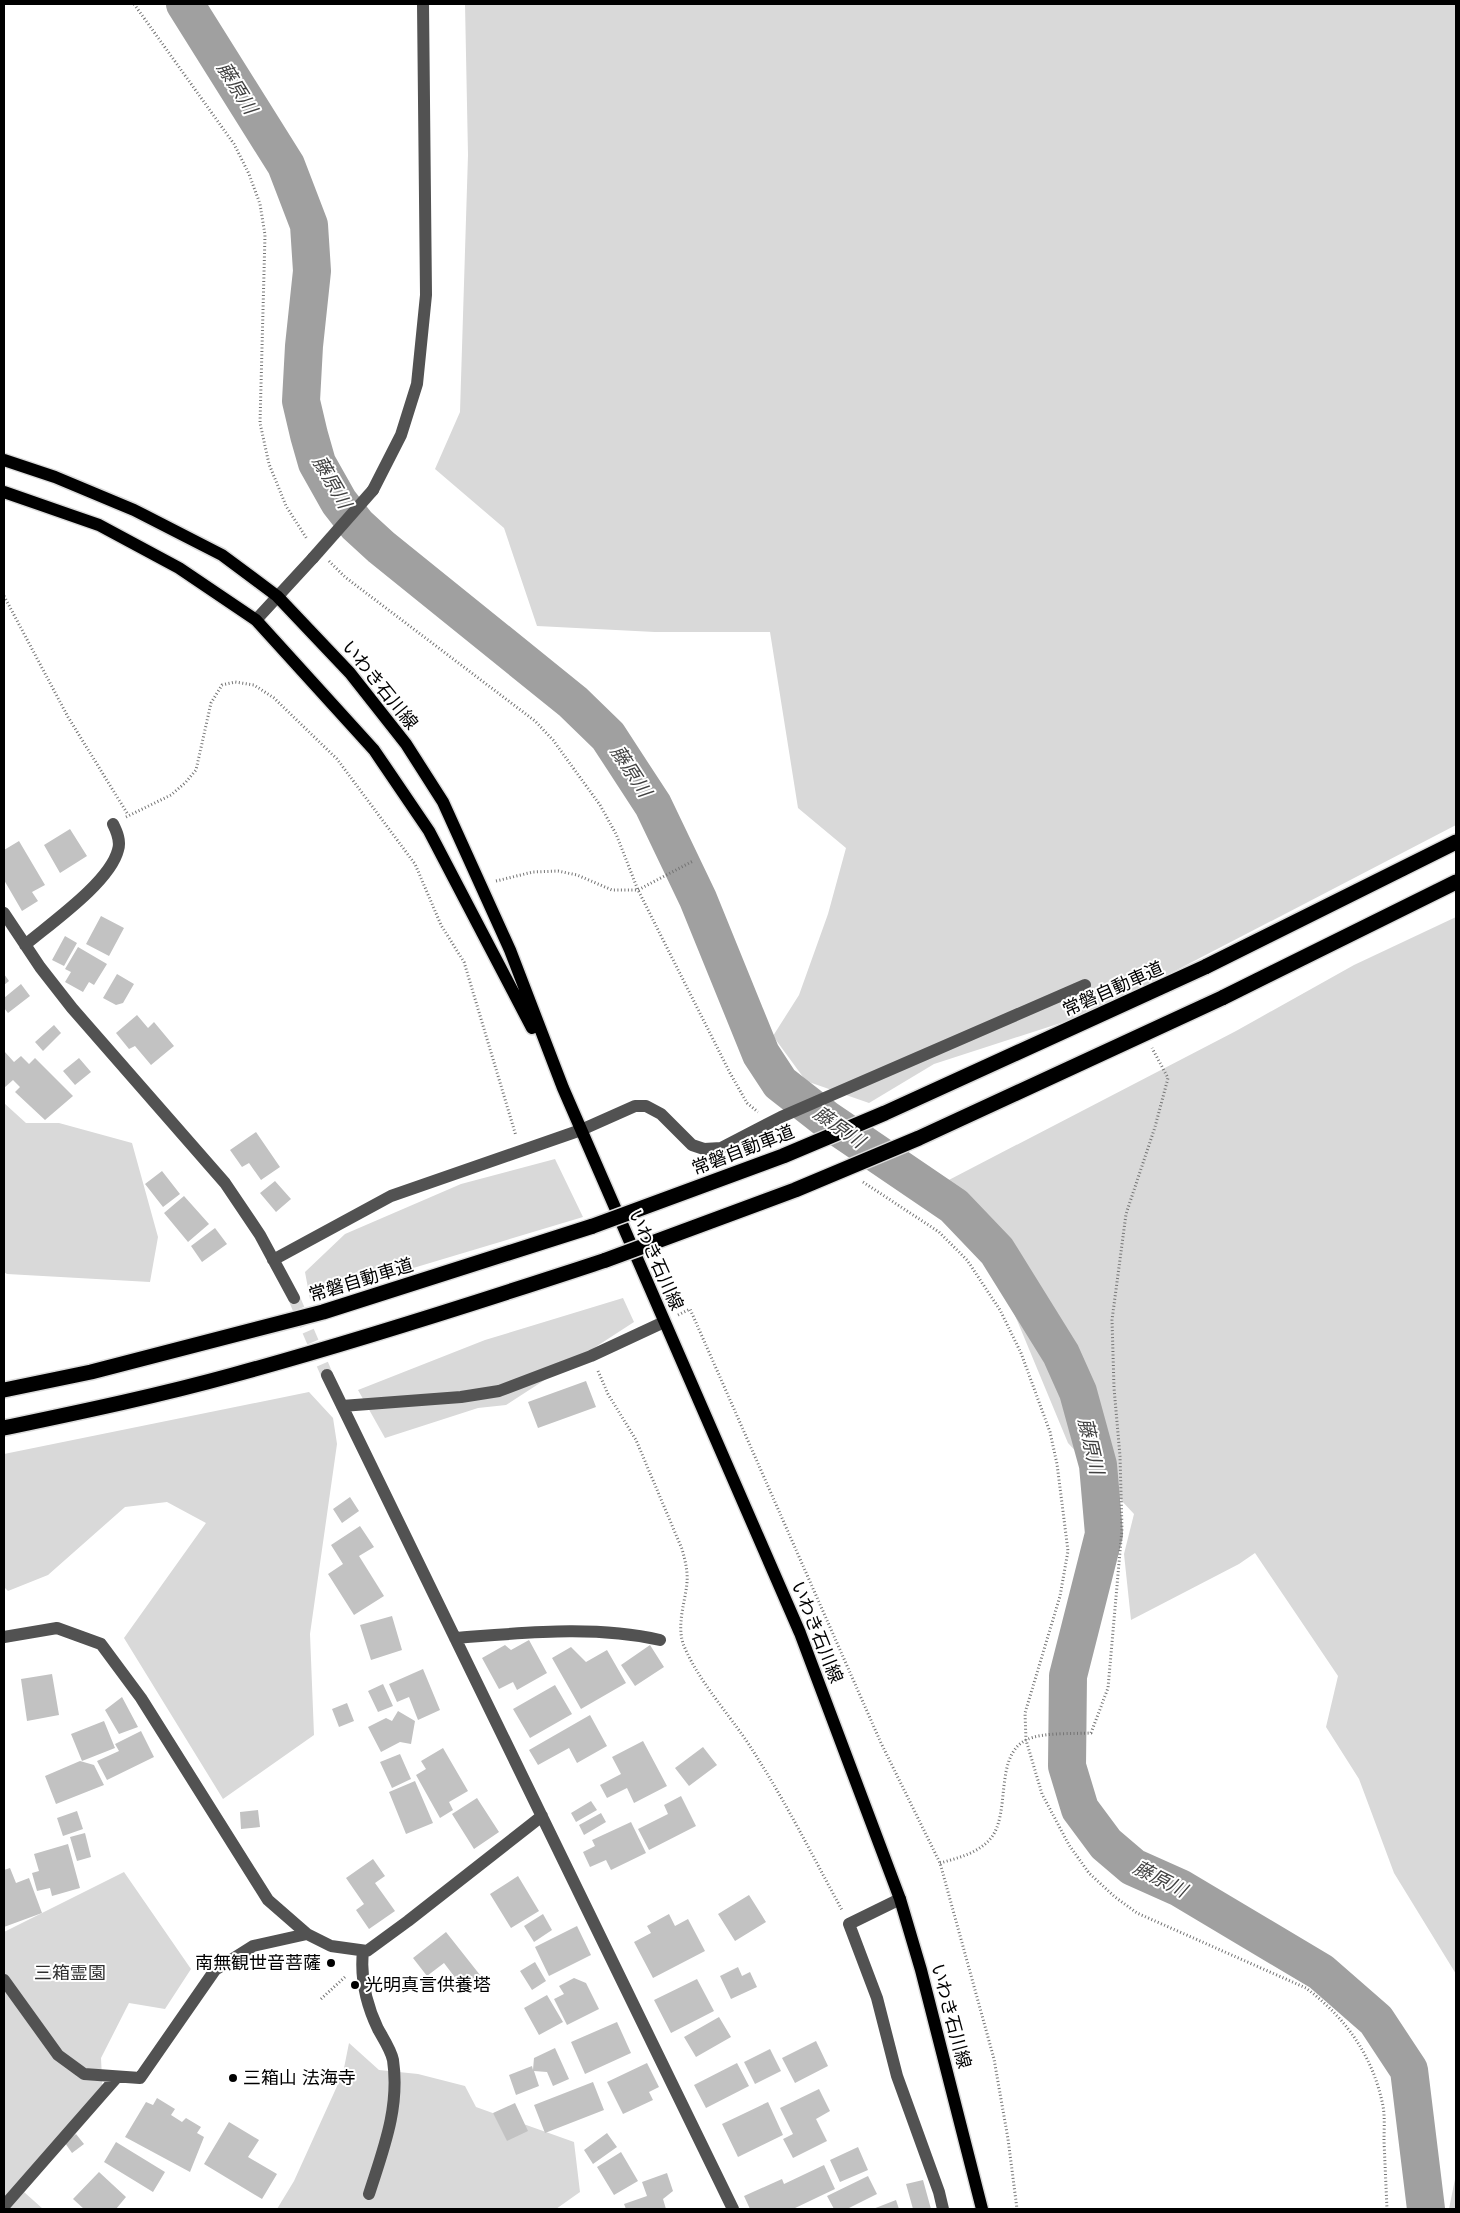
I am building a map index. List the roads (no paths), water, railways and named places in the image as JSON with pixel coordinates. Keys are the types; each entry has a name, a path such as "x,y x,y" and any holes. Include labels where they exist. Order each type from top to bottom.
{"highway":[{"name":"常磐自動車道","path":"4,1390 91,1372 313,1315 593,1226 783,1156 885,1113 1206,967 1456,842"},
{"path":"4,1428 102,1407 232,1375 464,1307 606,1260 795,1190 919,1138 1222,998 1456,882"}],"main road":[{"name":"いわき石川線","path":"4,460 55,477 134,510 222,555 277,596 350,673 406,744 443,802 510,950 563,1088 800,1633 900,1899 921,1970 982,2209"},
{"name":"いわき石川線","path":"4,492 99,525 179,568 256,620 374,750 429,831 563,1088"}],"street":[{"path":"256,620 372,490 400,435 417,384 426,295 423,4"},
{"path":"25,945 98,882 110,867 119,849 119,837 114,824"},
{"path":"4,913 25,945 72,1008 225,1183 260,1235 294,1298"},
{"path":"273,1260 391,1196 581,1130 635,1106 646,1106 661,1114 692,1145 704,1149 721,1148 775,1120 1085,986"},
{"path":"342,1406 461,1397 498,1391 592,1356 664,1322"},
{"path":"327,1375 733,2209"},
{"path":"4,1637 57,1628 101,1644 141,1698 268,1900 306,1934 331,1946 362,1956"},
{"path":"455,1638 536,1632 636,1635 660,1640"},
{"path":"369,2194 391,2125 395,2098 392,2058 369,2007 364,1991 362,1956 367,1950 408,1921 542,1816"},
{"path":"900,1899 849,1924 877,1998 897,2076 939,2192 943,2209"},
{"path":"4,1980 58,2056 84,2074 140,2078 215,1970 253,1946 306,1934"},
{"path":"4,2206 117,2077"}],"waterway":[{"name":"藤原川","path":"185,4 286,165 309,225 312,271 304,346 301,401 317,463 339,502 357,525 381,547 573,702 608,736 653,805 698,899 761,1054 780,1083 826,1119 954,1206 997,1251 1061,1354 1078,1392 1098,1465 1104,1534 1068,1676 1067,1766 1080,1809 1106,1844 1133,1867 1180,1888 1321,1972 1376,2020 1409,2070 1426,2209"}],"tunnel":[{"path":"294,1298 327,1375"}],"place":[{"name":"南無観世音菩薩","path":"331,1963"},
{"name":"光明真言供養塔","path":"355,1985"},
{"name":"三箱山 法海寺","path":"233,2078"}],"park label":[{"name":"三箱霊園","path":"70,1973"}]}
